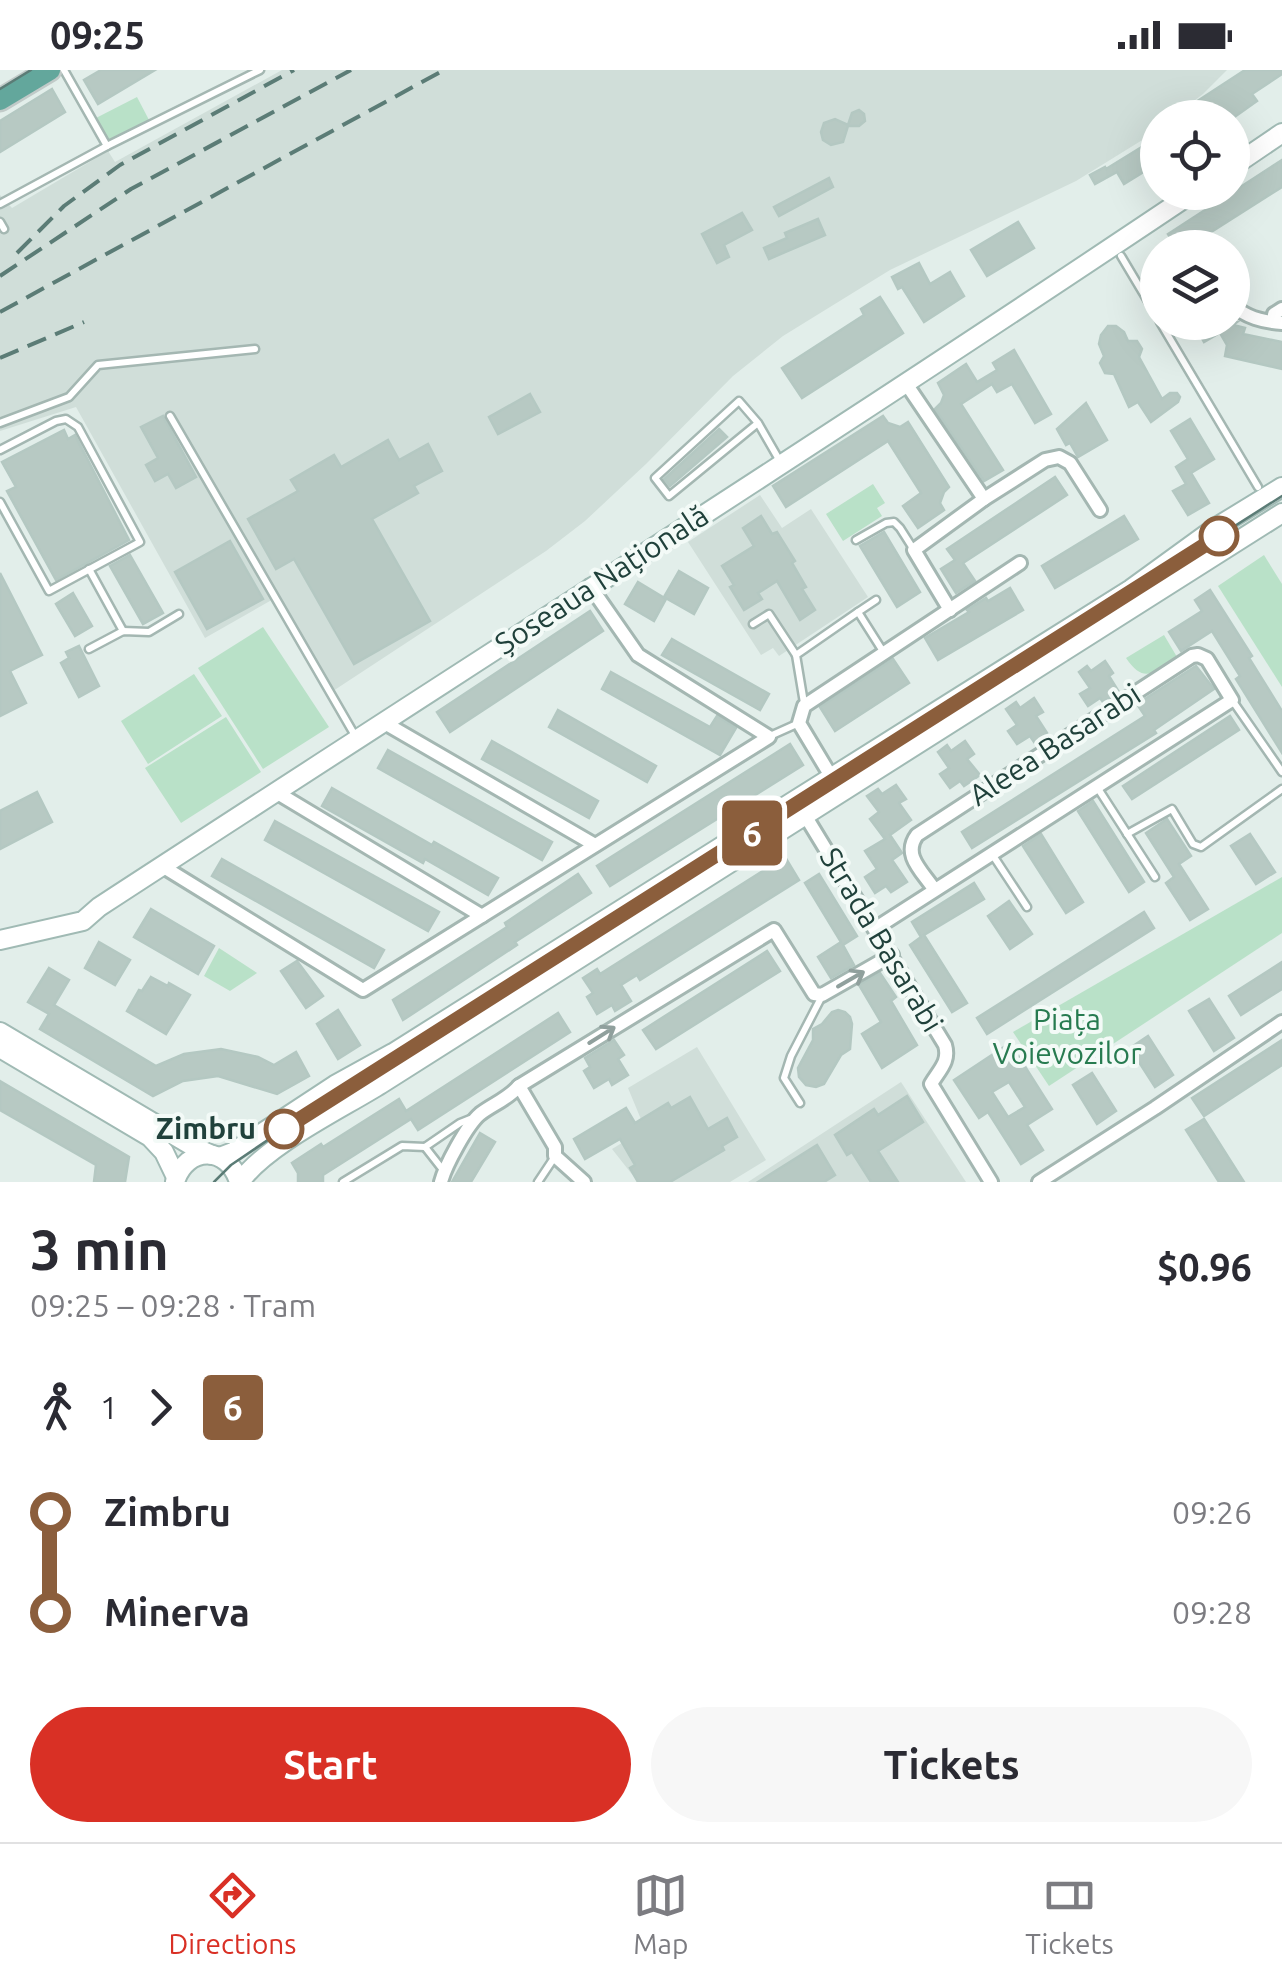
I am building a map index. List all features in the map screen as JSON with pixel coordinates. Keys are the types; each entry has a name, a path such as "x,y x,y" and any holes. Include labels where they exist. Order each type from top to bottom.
{"main road":[{"path":"0,100 50,70"},
{"path":"1250,155 1282,134"},
{"name":"Șoseaua Națională","path":"5,941 83,921 905,382 1118,251 1171,210"},
{"path":"0,1032 231,1165 239,1182 275,1149 800,807 832,778 1131,589 1215,528 1282,487"},
{"path":"175,1180 190,1159 233,1152 364,1068 393,1054 1282,513"},
{"path":"0,1048 150,1137 164,1152 175,1180"},
{"path":"260,1182 275,1149"}],"street":[{"path":"1250,315 1266,322 1278,322 1274,314 1282,309"},
{"path":"905,382 984,499"},
{"path":"950,610 914,550 984,499 1045,460 1058,456 1070,463 1100,510"},
{"path":"832,778 799,722 804,706 1020,563"},
{"path":"162,866 363,990 769,737 638,656 590,586"},
{"name":"Aleea Basarabi","path":"876,928 1232,700 1207,659 1192,656 917,835 911,854 934,889"},
{"path":"383,722 595,846"},
{"path":"276,792 482,916"},
{"name":"Strada Basarabi","path":"800,807 945,1045 945,1064 931,1084 992,1182"},
{"path":"442,1176 477,1116 519,1086 774,930 814,994 822,995 892,955"},
{"path":"1039,1182 1282,1022"},
{"path":"519,1086 555,1146 555,1156 584,1182"}],"lane":[{"path":"64,70 107,146"},
{"path":"0,204 260,70"},
{"path":"1118,251 1140,288"},
{"path":"1171,340 1258,487"},
{"path":"0,423 68,397 98,365 255,349"},
{"path":"758,423 669,496 654,478 739,401 758,423 782,464"},
{"path":"170,416 357,739"},
{"path":"0,450 56,421 66,420 78,427 140,542 49,592 0,502"},
{"path":"856,540 894,522 914,550"},
{"path":"89,569 123,631"},
{"path":"796,654 876,600"},
{"path":"858,612 885,654"},
{"path":"89,649 123,631 149,632 179,614"},
{"path":"753,624 769,614 796,654 804,706"},
{"name":"Aleea Basarabi","path":"1232,700 1282,772"},
{"path":"769,737 799,722"},
{"path":"1097,786 1155,877"},
{"path":"1128,834 1171,809 1197,847 1282,790"},
{"path":"991,853 1027,907"},
{"path":"800,1103 784,1078 790,1056 822,995"},
{"path":"343,1182 402,1146 425,1146 460,1122 477,1116"},
{"path":"425,1146 442,1176"},
{"path":"538,1182 555,1156"}],"shaded area":[{"path":"282,70 1227,70 1195,100 1140,100 1140,141 1076,181 890,270 783,336 733,376 585,521 546,551 333,691 277,597 205,638 76,407 0,431 0,195 12,208 108,151 115,162"},
{"path":"760,495 782,528 811,509 868,597 779,656 773,648 761,655 688,542"},
{"path":"697,1047 766,1160 730,1182 638,1182 612,1149 645,1129 628,1088"},
{"path":"901,1082 966,1182 748,1182"}],"green space":[{"path":"137,97 149,120 107,141 96,118"},
{"path":"873,484 885,503 877,508 882,516 843,541 826,514"},
{"path":"1264,555 1282,584 1282,687 1218,586"},
{"path":"263,627 329,727 263,769 198,668"},
{"path":"1164,635 1177,657 1156,671 1139,672 1126,658"},
{"path":"194,674 222,716 148,764 121,721"},
{"path":"226,717 261,772 181,823 145,768"},
{"name":"Piața Voievozilor","path":"1282,877 1282,933 1049,1086 1013,1032"},
{"path":"219,948 257,973 230,991 204,976"}],"building":[{"path":"101,70 155,70 98,104 84,80"},
{"path":"1245,70 1282,70 1282,74 1252,94 1257,101 1250,106 1250,100 1199,100"},
{"path":"52,89 65,112 0,152 0,121"},
{"path":"859,110 865,121 859,126 848,126 843,142 831,145 823,140 824,123 835,119 848,125 852,113"},
{"path":"1140,148 1140,174 1124,184 1117,172 1095,184 1090,175"},
{"path":"1282,160 1282,187 1250,207 1250,181"},
{"path":"829,178 833,187 779,216 774,207"},
{"path":"1205,210 1246,210 1214,230 1174,230"},
{"path":"742,213 752,230 724,245 729,257 717,263 702,234"},
{"path":"818,219 825,235 769,259 764,248 787,238 785,233"},
{"path":"1018,222 1034,248 987,276 971,250"},
{"path":"919,263 930,284 950,272 964,296 924,322 892,277"},
{"path":"880,297 903,333 802,398 782,368 864,315 861,309"},
{"path":"1108,326 1124,332 1128,341 1137,341 1142,349 1139,357 1162,399 1170,393 1180,397 1151,422 1138,402 1129,407 1114,374 1105,373 1100,363 1104,356 1099,344"},
{"path":"1250,335 1282,342 1282,369 1225,356 1224,340 1250,340"},
{"path":"1014,350 1051,414 1035,423 1012,384 997,392 992,384 961,404 1003,470 984,481 935,409 944,395 938,383 966,364 977,382 997,370 993,363"},
{"path":"530,394 540,412 498,434 489,417"},
{"path":"1086,403 1107,440 1078,457 1057,429"},
{"path":"163,416 196,477 176,488 168,474 155,481 146,465 158,458 141,427"},
{"path":"883,416 888,423 900,427 908,422 949,487 940,503 944,510 918,528 903,506 921,493 888,441 786,507 773,486"},
{"path":"1190,419 1214,459 1191,473 1209,503 1188,515 1173,491 1186,484 1176,467 1188,459 1171,431"},
{"path":"719,429 727,437 670,486 664,479"},
{"path":"64,430 68,439 75,435 129,540 56,580 7,491 16,487 2,462"},
{"path":"388,440 399,460 428,444 442,471 414,486 418,493 372,519 430,621 354,664 294,559 276,569 248,519 298,491 291,480 334,455 341,467"},
{"path":"1055,477 1067,495 963,563 975,581 956,593 941,569 955,560 947,549"},
{"path":"761,516 772,534 777,532 795,561 792,563 806,587 802,589 815,610 800,620 777,581 758,593 762,599 744,610 722,566 754,546 743,528"},
{"path":"1124,516 1138,539 1055,588 1042,566"},
{"path":"884,532 920,592 897,607 860,546"},
{"path":"230,541 263,599 207,629 175,572"},
{"path":"130,555 163,613 143,624 110,566"},
{"path":"679,571 708,588 694,614 664,597"},
{"path":"0,573 42,655 10,671 26,703 0,716"},
{"path":"638,582 666,599 654,621 625,604"},
{"path":"1010,588 1023,610 938,660 925,638 986,598 988,601"},
{"path":"1210,590 1282,711 1282,753 1236,679 1240,676 1212,631 1181,651 1169,632 1202,611 1195,600"},
{"path":"73,593 92,626 75,636 56,604"},
{"path":"590,611 603,631 450,732 437,712"},
{"path":"672,639 769,694 760,710 662,655"},
{"path":"79,646 99,686 79,697 61,663 69,658 66,652"},
{"path":"893,659 909,683 835,731 820,707"},
{"path":"1105,661 1119,692 1088,706 1080,694 1090,688 1079,672 1087,666 1091,671"},
{"path":"1196,666 1214,689 1154,730 1156,733 972,848 962,832 1145,716 1137,704"},
{"path":"611,672 710,727 717,716 736,728 720,755 602,689"},
{"path":"1034,698 1043,712 1036,716 1047,733 1034,742 1030,736 1017,744 1008,731 1017,725 1006,709 1016,702 1020,708"},
{"path":"558,710 656,766 647,782 549,727"},
{"path":"1230,716 1239,730 1132,799 1123,786"},
{"path":"492,741 598,801 589,818 482,759"},
{"path":"965,741 974,754 967,759 980,775 964,786 960,781 950,788 940,774 949,768 938,752 947,745 951,751"},
{"path":"790,744 803,765 610,886 597,866"},
{"path":"388,750 552,842 542,860 378,768"},
{"path":"896,785 906,799 899,803 911,820 890,835 902,853 892,860 907,882 891,892 886,886 875,893 865,877 877,869 865,851 885,839 870,819 879,812 867,796 878,789 882,794"},
{"path":"332,788 498,878 488,895 322,806"},
{"path":"37,792 52,822 0,849 0,811"},
{"path":"1093,801 1144,882 1129,892 1078,811"},
{"path":"1167,819 1191,856 1179,864 1208,909 1190,920 1166,883 1174,877 1146,833"},
{"path":"275,821 439,912 428,931 265,840"},
{"path":"1041,834 1083,902 1066,913 1023,846"},
{"path":"1250,834 1275,872 1256,884 1231,846"},
{"path":"785,857 799,880 640,980 637,975 621,985 631,1001 615,1011 612,1005 597,1014 587,997 593,993 583,978 597,969 600,974"},
{"path":"222,859 384,950 374,968 212,876"},
{"path":"578,874 591,893 403,1020 393,1000 507,927 505,923"},
{"path":"819,874 857,936 843,945 854,965 831,978 818,957 841,942 805,883"},
{"path":"974,883 984,899 924,935 967,1003 952,1012 910,945 921,937 912,922"},
{"path":"1009,901 1032,934 1010,949 988,916"},
{"path":"151,909 214,946 198,974 134,937"},
{"path":"1144,912 1154,928 987,1034 977,1018"},
{"path":"99,942 130,960 115,985 85,968"},
{"path":"767,951 780,971 656,1049 643,1030"},
{"path":"297,961 323,996 306,1008 281,971"},
{"path":"1282,962 1282,989 1241,1015 1229,996"},
{"path":"49,968 69,980 54,1005 156,1066 184,1054 221,1049 258,1057 274,1065 296,1052 309,1076 277,1094 218,1076 183,1081 153,1096 40,1029 49,1014 28,1002"},
{"path":"880,973 896,997 891,1001 917,1045 882,1068 862,1034 881,1022 859,985"},
{"path":"151,977 190,995 166,1034 127,1011"},
{"path":"1209,999 1234,1038 1214,1051 1189,1011"},
{"path":"338,1010 360,1045 338,1059 317,1024"},
{"path":"838,1010 850,1017 850,1049 841,1055 824,1084 806,1085 798,1068 813,1040 813,1029"},
{"path":"558,1013 570,1032 418,1130 411,1119 323,1175 323,1182 298,1182 292,1163 321,1144 323,1147 399,1099 406,1111"},
{"path":"1148,1036 1173,1075 1155,1087 1130,1048"},
{"path":"614,1040 624,1055 618,1059 628,1075 612,1085 609,1079 594,1088 584,1071 590,1067 585,1058"},
{"path":"1282,1040 1282,1065 1204,1116 1192,1098"},
{"path":"1010,1043 1052,1109 1027,1125 1043,1150 1021,1164 988,1112 979,1118 954,1080","holes":["1009,1082 1025,1107 1008,1117 992,1092"]},
{"path":"1092,1073 1116,1111 1097,1124 1073,1085"},
{"path":"0,1081 129,1157 125,1182 94,1182 96,1165 0,1110"},
{"path":"907,1096 923,1122 878,1151 898,1182 871,1182 852,1152 847,1155 835,1135 874,1109 878,1115"},
{"path":"690,1097 708,1129 727,1118 737,1137 722,1146 724,1150 670,1182 638,1182 630,1168 635,1165 620,1139 585,1159 574,1139 626,1108 635,1123 668,1103 671,1108"},
{"path":"1204,1119 1244,1182 1219,1182 1186,1130"},
{"path":"480,1133 495,1142 471,1182 452,1182"},
{"path":"817,1145 835,1175 824,1182 758,1182"}],"tram line":[{"path":"0,89 31,70"},
{"path":"214,1182 231,1165 284,1129 1282,496"},
{"name":"6","path":"284,1129 1219,536"}],"railway":[{"path":"17,253 64,206 120,165 294,70"},
{"path":"0,276 131,189 351,70"},
{"path":"0,312 444,70"},
{"path":"0,358 84,322"}],"place":[{"name":"Zimbru","path":"284,1129"}]}
